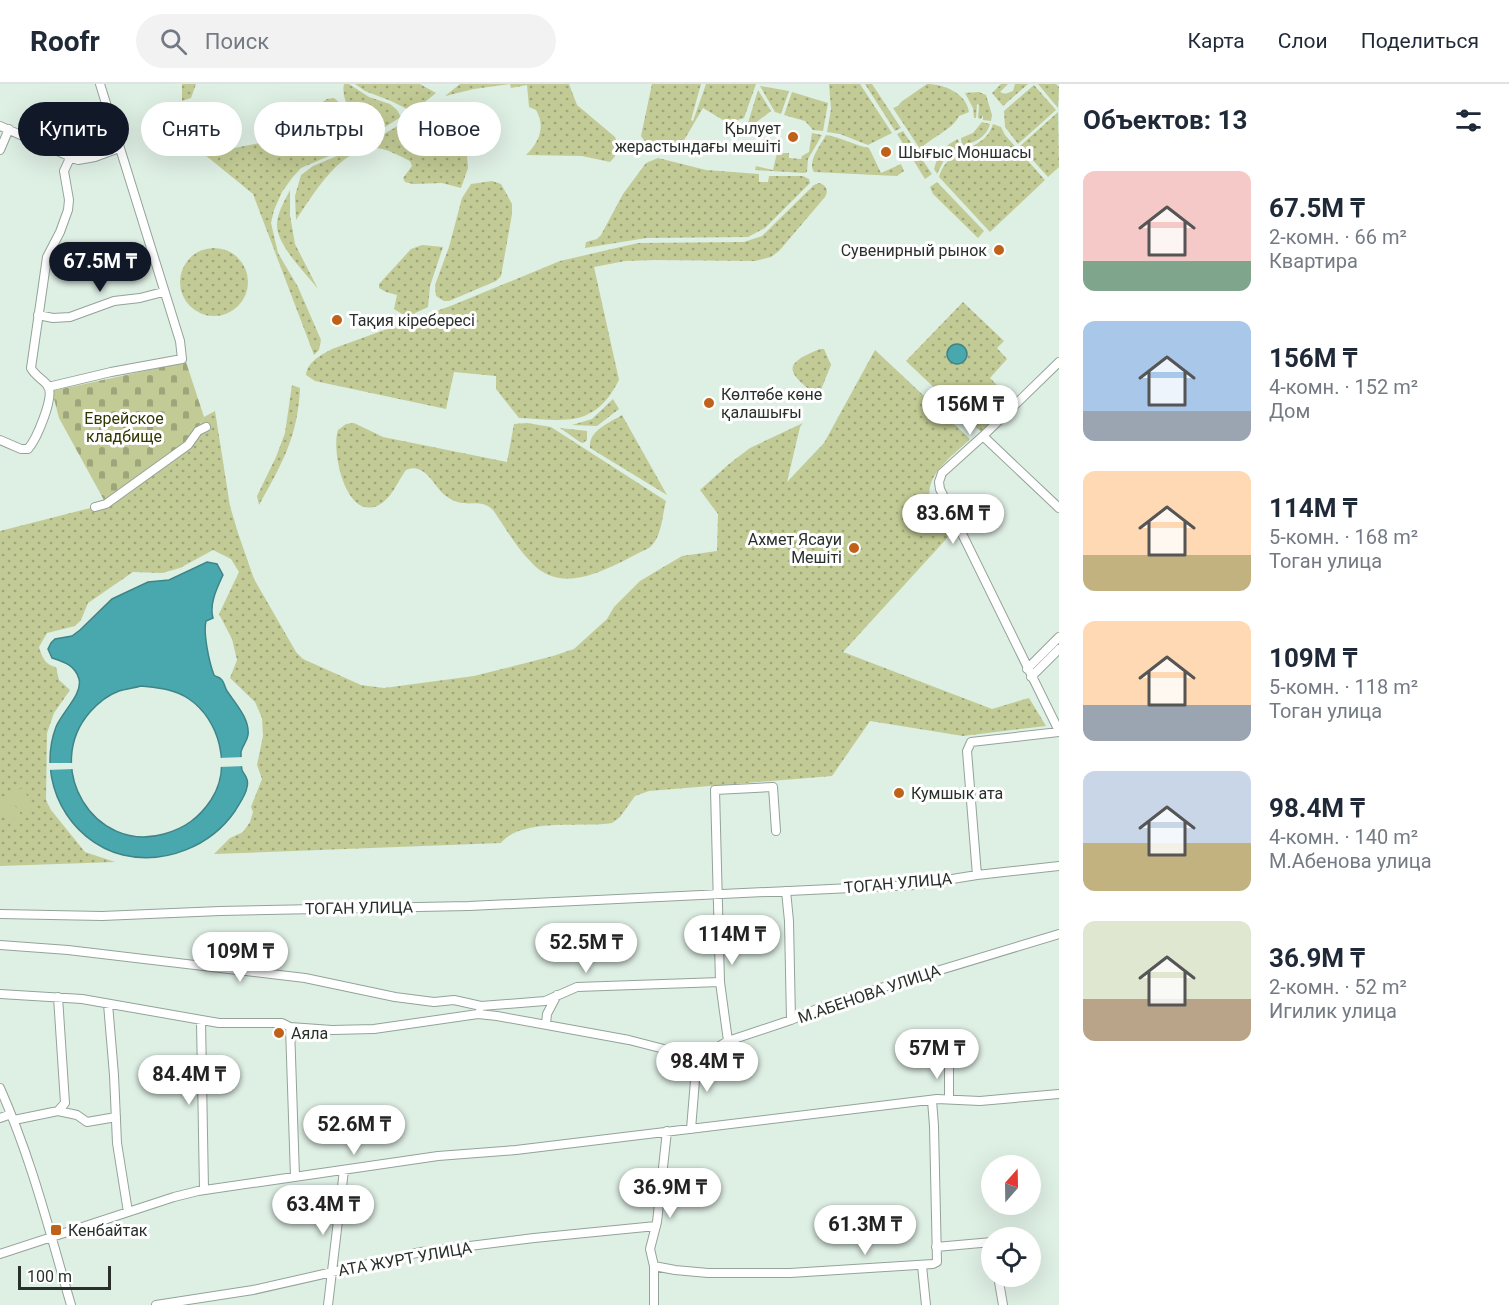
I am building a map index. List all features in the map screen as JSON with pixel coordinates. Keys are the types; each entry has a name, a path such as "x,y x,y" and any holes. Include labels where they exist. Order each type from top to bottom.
{"street":[{"path":"100,84 105,102"},
{"path":"0,126 18,133"},
{"path":"0,150 9,129"},
{"path":"0,440 21,449 28,449 33,443 50,394 48,387 31,368 47,257 68,210 69,200 64,171 71,156 78,160 98,156"},
{"path":"48,387 111,372 182,360 180,341 122,156"},
{"path":"38,315 53,318 69,317 114,301 164,292"},
{"path":"977,875 966,750 971,742 1059,732 940,489 939,482 942,473 1059,362"},
{"path":"95,507 106,504 188,445 198,431 206,427"},
{"path":"983,436 1059,508"},
{"path":"1029,673 1059,637"},
{"path":"1029,673 1059,649"},
{"path":"728,1041 720,982 715,790 773,787 776,831"},
{"name":"ТОГАН УЛИЦА","path":"0,914 102,916 469,906 915,885 977,875 1059,866"},
{"path":"786,891 789,921 791,1020"},
{"name":"М.АБЕНОВА УЛИЦА","path":"697,1056 728,1041 791,1020 831,1003 1059,934"},
{"path":"0,945 68,950 305,978 395,997 434,1002 454,1000 480,1010 660,1048 689,1058 697,1056 691,1128"},
{"path":"0,994 58,997 201,1021 252,1025 282,1023 290,1027 332,1030 374,1029 545,1001 577,987 720,982"},
{"path":"546,1024 557,994"},
{"path":"58,997 64,1103 58,1111"},
{"path":"108,1004 117,1143 128,1212"},
{"path":"201,1021 204,1190"},
{"path":"290,1027 295,1177"},
{"path":"949,1061 950,1099"},
{"path":"0,1088 35,1177 71,1305"},
{"path":"0,1254 174,1197 204,1190 438,1156 950,1099 980,1101 1059,1094"},
{"path":"654,1266 708,1273 790,1273 922,1266 936,1262 932,1101"},
{"path":"0,1118 58,1111 77,1115 87,1122 116,1117"},
{"path":"654,1305 654,1266 650,1250 656,1226 667,1131"},
{"path":"328,1305 344,1170"},
{"name":"АТА ЖУРТ УЛИЦА","path":"156,1305 253,1290 421,1252 656,1226"},
{"path":"936,1247 981,1243"},
{"path":"922,1266 926,1305"},
{"path":"1000,1287 1003,1305"}],"green space":[{"path":"182,84 196,84 191,98 182,101"},
{"path":"344,84 349,84 369,97 384,102 346,102"},
{"path":"355,84 420,84 436,93 425,102 397,102 397,104 365,91"},
{"path":"460,84 510,84 445,96"},
{"path":"510,84 569,84 577,105 615,137 617,150 613,159 610,162 582,156 526,155 540,134 539,116 536,110 529,107 527,85 511,88"},
{"path":"652,84 701,84 691,120 693,121 706,84 756,84 744,118 728,123 703,108 680,147 670,153 649,147 641,136"},
{"path":"829,84 860,84 892,133 868,145 840,134 827,132 831,109"},
{"path":"865,84 872,84 901,128 895,131"},
{"path":"927,84 947,88 959,95 967,105 969,112 959,116 952,125 920,149 893,108"},
{"path":"1001,84 1008,84 1000,92 1005,94 1013,91 1015,84 1028,84 1003,106 992,93"},
{"path":"1038,84 1056,84 1059,87 1058,108"},
{"path":"1034,85 1056,110 1018,144 1005,127 1004,111"},
{"path":"760,86 789,91 781,114 775,112"},
{"path":"758,90 771,111 754,124 748,123"},
{"path":"792,92 828,103 823,131 813,130 805,121 784,115"},
{"path":"979,92 986,95 992,115 991,121 983,120 983,115 981,119 978,118 979,105 977,104 976,118 974,118 973,108 965,93"},
{"path":"334,98 338,102 323,102"},
{"path":"385,102 397,110 397,120 385,127"},
{"path":"1058,112 1059,167 1048,177 1020,146"},
{"path":"982,122 990,124 986,133 976,141 962,146 961,138 973,133"},
{"path":"993,124 1001,127 1005,135 1045,180 990,232 939,177 951,158 982,140"},
{"path":"397,126 397,155 385,149 385,133"},
{"path":"903,131 932,174 925,179 897,134"},
{"path":"812,133 822,135 808,159 807,172 755,170 756,166 773,170 777,153 789,153 789,158 801,159 809,152"},
{"path":"826,135 869,148 881,173 901,164 904,171 897,176 814,172 813,159"},
{"path":"958,139 960,147 944,160 937,174 934,169 940,154 949,144"},
{"path":"254,144 254,156 329,156 301,168 292,178 282,192 271,223 278,253 298,287 321,340 319,350 314,355 253,194 206,156 242,156 242,146"},
{"path":"337,156 349,156 310,198 296,220 295,196 301,175 313,166"},
{"path":"399,156 467,156 468,168 461,188 442,183 413,184 405,182 403,178 412,166 410,161"},
{"path":"658,158 706,170 759,174 759,182 768,182 769,176 803,176 809,179 810,183 765,228 748,237 646,238 585,248 586,242 597,239 601,235 623,194 646,163"},
{"path":"492,181 501,184 512,204 501,276 496,281 444,301 436,296 435,285 449,247 462,198 471,184"},
{"path":"937,182 984,231 978,238 933,194 930,187"},
{"path":"819,183 826,188 825,197 779,251 771,257 755,261 625,261 594,267 619,380 609,396 589,414 564,420 519,418 496,389 496,376 454,372 446,409 315,381 306,375 309,366 319,356 332,349 453,305 560,261 638,243 744,242 762,236 814,185"},
{"path":"290,190 290,215 295,244 318,289 293,259 278,233 278,216"},
{"path":"422,245 443,247 430,286 428,307 407,317 394,309 397,295 379,288 379,284 411,249"},
{"path":"214,248 227,251 238,258 245,269 248,282 245,295 238,306 227,313 214,316 201,313 190,306 183,295 180,282 183,269 190,258 201,251"},
{"path":"963,302 1004,341 997,348 1007,359 990,378 1012,400 981,432 906,361"},
{"path":"824,349 831,365 818,397 795,376 793,370 798,360"},
{"path":"875,350 970,439 942,465 930,489 933,508 949,536 843,652 992,709 1029,698 1046,726 963,736 870,721 832,776 649,791 635,796 620,817 612,823 537,827 511,835 501,843 214,854 230,838 243,832 250,822 253,812 251,807 262,779 257,765 263,736 262,718 255,702 230,678 237,660 232,639 219,614 239,572 231,559 213,550 180,568 162,573 133,572 88,603 81,620 75,626 47,633 39,647 44,660 56,667 59,680 70,690 54,713 47,733 46,800 51,810 85,852 115,862 0,866 0,531 106,504 188,445 204,417 215,411 230,506 238,533 254,579 296,652 303,659 361,685 384,688 474,676 574,649 607,619 614,607 640,581 682,556 717,551 718,514 700,490 750,448 803,423 800,427 787,482 824,443"},
{"name":"Еврейское кладбище","path":"186,362 204,417 191,439 105,502 59,418 52,391"},
{"path":"292,385 300,388 296,421 282,463 259,505 257,496 285,433"},
{"path":"613,399 619,409 597,426 572,425 592,419"},
{"path":"622,415 667,495 590,448 590,442 596,432"},
{"path":"354,423 383,437 507,462 514,424 527,423 551,427 666,501 657,539 649,548 605,570 573,578 558,578 544,573 531,562 520,550 493,510 482,504 460,503 453,500 419,469 406,470 382,503 366,507 356,502 349,493 343,480 337,452 338,430 346,424"},
{"path":"560,428 587,431 587,440 580,442"},
{"path":"22,788 36,809 25,817 11,795"},
{"path":"8,796 23,817 11,825 0,808 0,801"}],"water":[{"path":"957,344 964,347 967,354 964,361 957,364 950,361 947,354 950,347"},
{"path":"207,562 217,564 223,575 213,602 213,618 206,621 206,640 214,675 222,680 247,723 248,735 241,756 242,770 247,784 246,790 235,811 225,823 200,843 171,855 139,857 123,855 104,848 87,837 72,822 61,806 54,787 50,767 51,747 56,727 78,691 79,679 72,667 52,658 48,649 55,639 72,636 80,630 112,599 148,582 169,580","holes":["141,686 178,693 200,708 208,719 220,745 221,774 211,800 191,822 164,834 139,837 116,831 97,819 83,801 74,780 71,757 77,734 96,705 119,691"]}],"pier":[{"path":"245,757 245,766 219,767 218,758"},
{"path":"47,763 74,763 74,769 47,770"}],"place":[{"name":"Қылует жерастындағы мешіті","path":"793,137"},
{"name":"Шығыс Моншасы","path":"886,152"},
{"name":"Сувенирный рынок","path":"999,250"},
{"name":"Тақия кіребересі","path":"337,320"},
{"name":"Көлтөбе көне қалашығы","path":"709,403"},
{"name":"Ахмет Ясауи Мешіті","path":"854,548"},
{"name":"Кумшык ата","path":"899,793"},
{"name":"Аяла","path":"279,1033"},
{"name":"Кенбайтак","path":"56,1230"}]}
